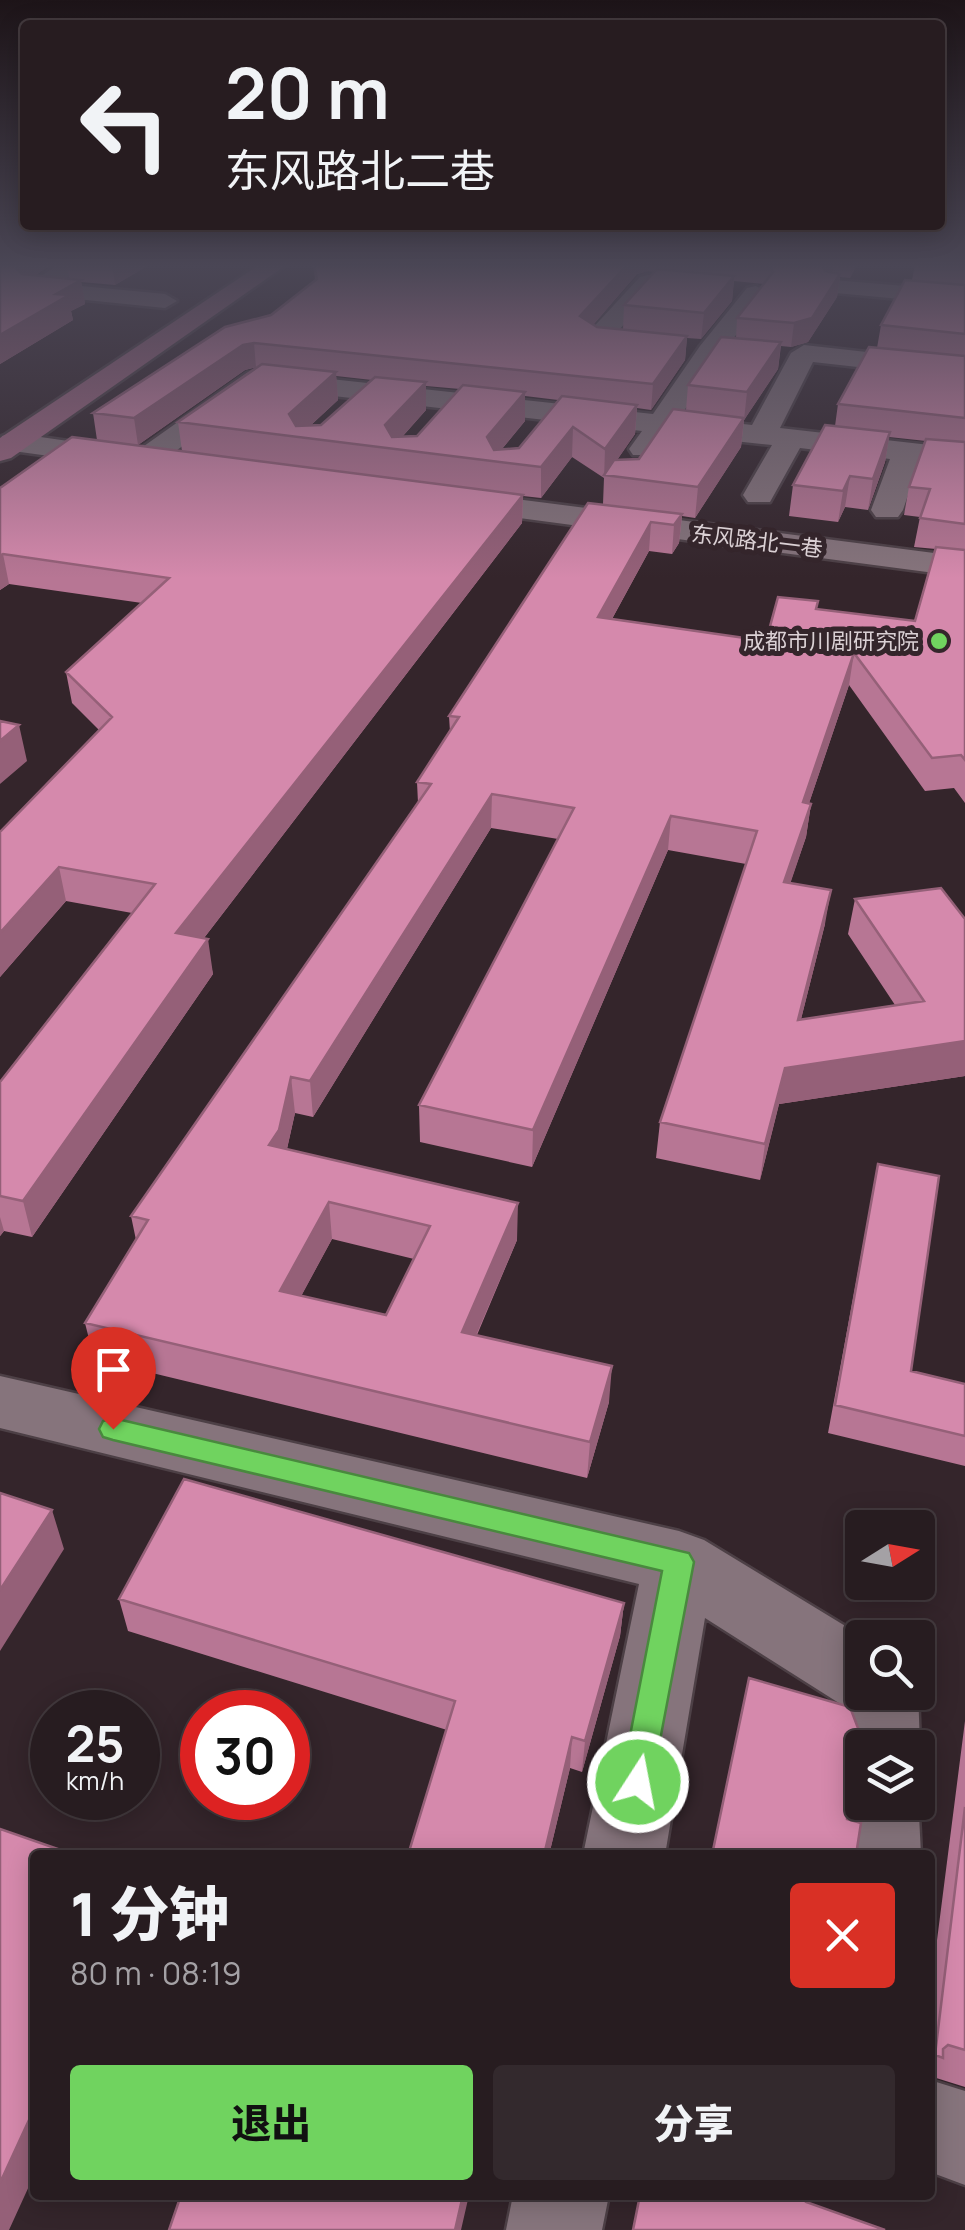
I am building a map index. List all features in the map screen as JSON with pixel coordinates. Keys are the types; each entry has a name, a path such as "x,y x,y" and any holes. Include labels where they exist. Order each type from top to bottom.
{"main road":[{"path":"6,447 121,369"}],"street":[{"path":"529,441 601,369"},
{"path":"622,480 698,369"},
{"path":"759,495 797,369"},
{"path":"810,369 824,387"},
{"path":"144,460 256,378 965,458"},
{"path":"345,413 369,391"},
{"path":"430,429 455,401"},
{"path":"887,510 907,414"},
{"path":"6,447 182,466"},
{"name":"东风路北一巷","path":"415,496 965,567"},
{"path":"0,1402 679,1562 845,1665"},
{"path":"625,1850 679,1562"},
{"path":"880,1820 880,1850"},
{"path":"935,2128 965,2138"},
{"path":"554,2230 560,2200"}],"building":[{"path":"160,369 207,369 134,418 93,413"},
{"path":"255,369 336,372 289,414 296,426 321,425 375,377 426,382 385,425 392,437 417,436 463,385 525,392 487,437 494,450 519,448 562,396 637,405 605,449 573,427 541,467 178,422"},
{"path":"508,369 664,369 653,384"},
{"path":"699,369 763,369 747,392 688,385"},
{"path":"857,369 965,369 965,418 838,404"},
{"path":"673,409 744,418 698,487 604,475 614,460 639,459"},
{"path":"825,425 890,432 873,479 850,476 843,491 793,485"},
{"path":"72,437 523,495 176,933 208,939 23,1201 0,1196 0,1082 155,884 59,867 0,933 0,832 112,717 66,672 169,578 0,556 0,488"},
{"path":"926,439 965,442 965,524 920,518 930,489 909,487"},
{"path":"588,503 682,514 674,525 651,522 598,617 766,641 778,597 818,601 816,609 915,621 936,547 965,550 965,760 961,755 932,758 854,653 803,802 811,804 784,882 831,890 798,1020 924,1001 855,899 941,888 965,919 965,1041 785,1068 765,1144 660,1122 757,831 671,816 533,1130 419,1105 574,808 492,794 310,1081 291,1077 279,1130 269,1145 518,1203 462,1332 612,1366 590,1442 85,1323 148,1220 131,1216 431,784 417,782 459,717 449,716","holes":["329,1202 430,1226 386,1315 280,1291"]},
{"path":"0,721 19,725 0,741"},
{"path":"878,1164 939,1176 911,1371 965,1384 965,1436 835,1405"},
{"path":"184,1479 624,1603 585,1741 572,1737 545,1850 410,1850 455,1701 119,1599"},
{"path":"0,1493 52,1510 0,1590"},
{"path":"749,1678 851,1710 859,1730 845,1730 845,1820 861,1823 857,1850 713,1850"},
{"path":"965,1807 965,2050 948,2045 943,2049 943,2058 935,2055"},
{"path":"0,1829 61,1850 30,1850 30,2118 0,2183"},
{"path":"179,2200 462,2200 455,2230 169,2230"},
{"path":"639,2200 806,2200 885,2230 633,2230"}],"place":[{"name":"成都市川剧研究院","path":"939,641"}],"route":[{"path":"113,1429 679,1562 638,1782"}]}
